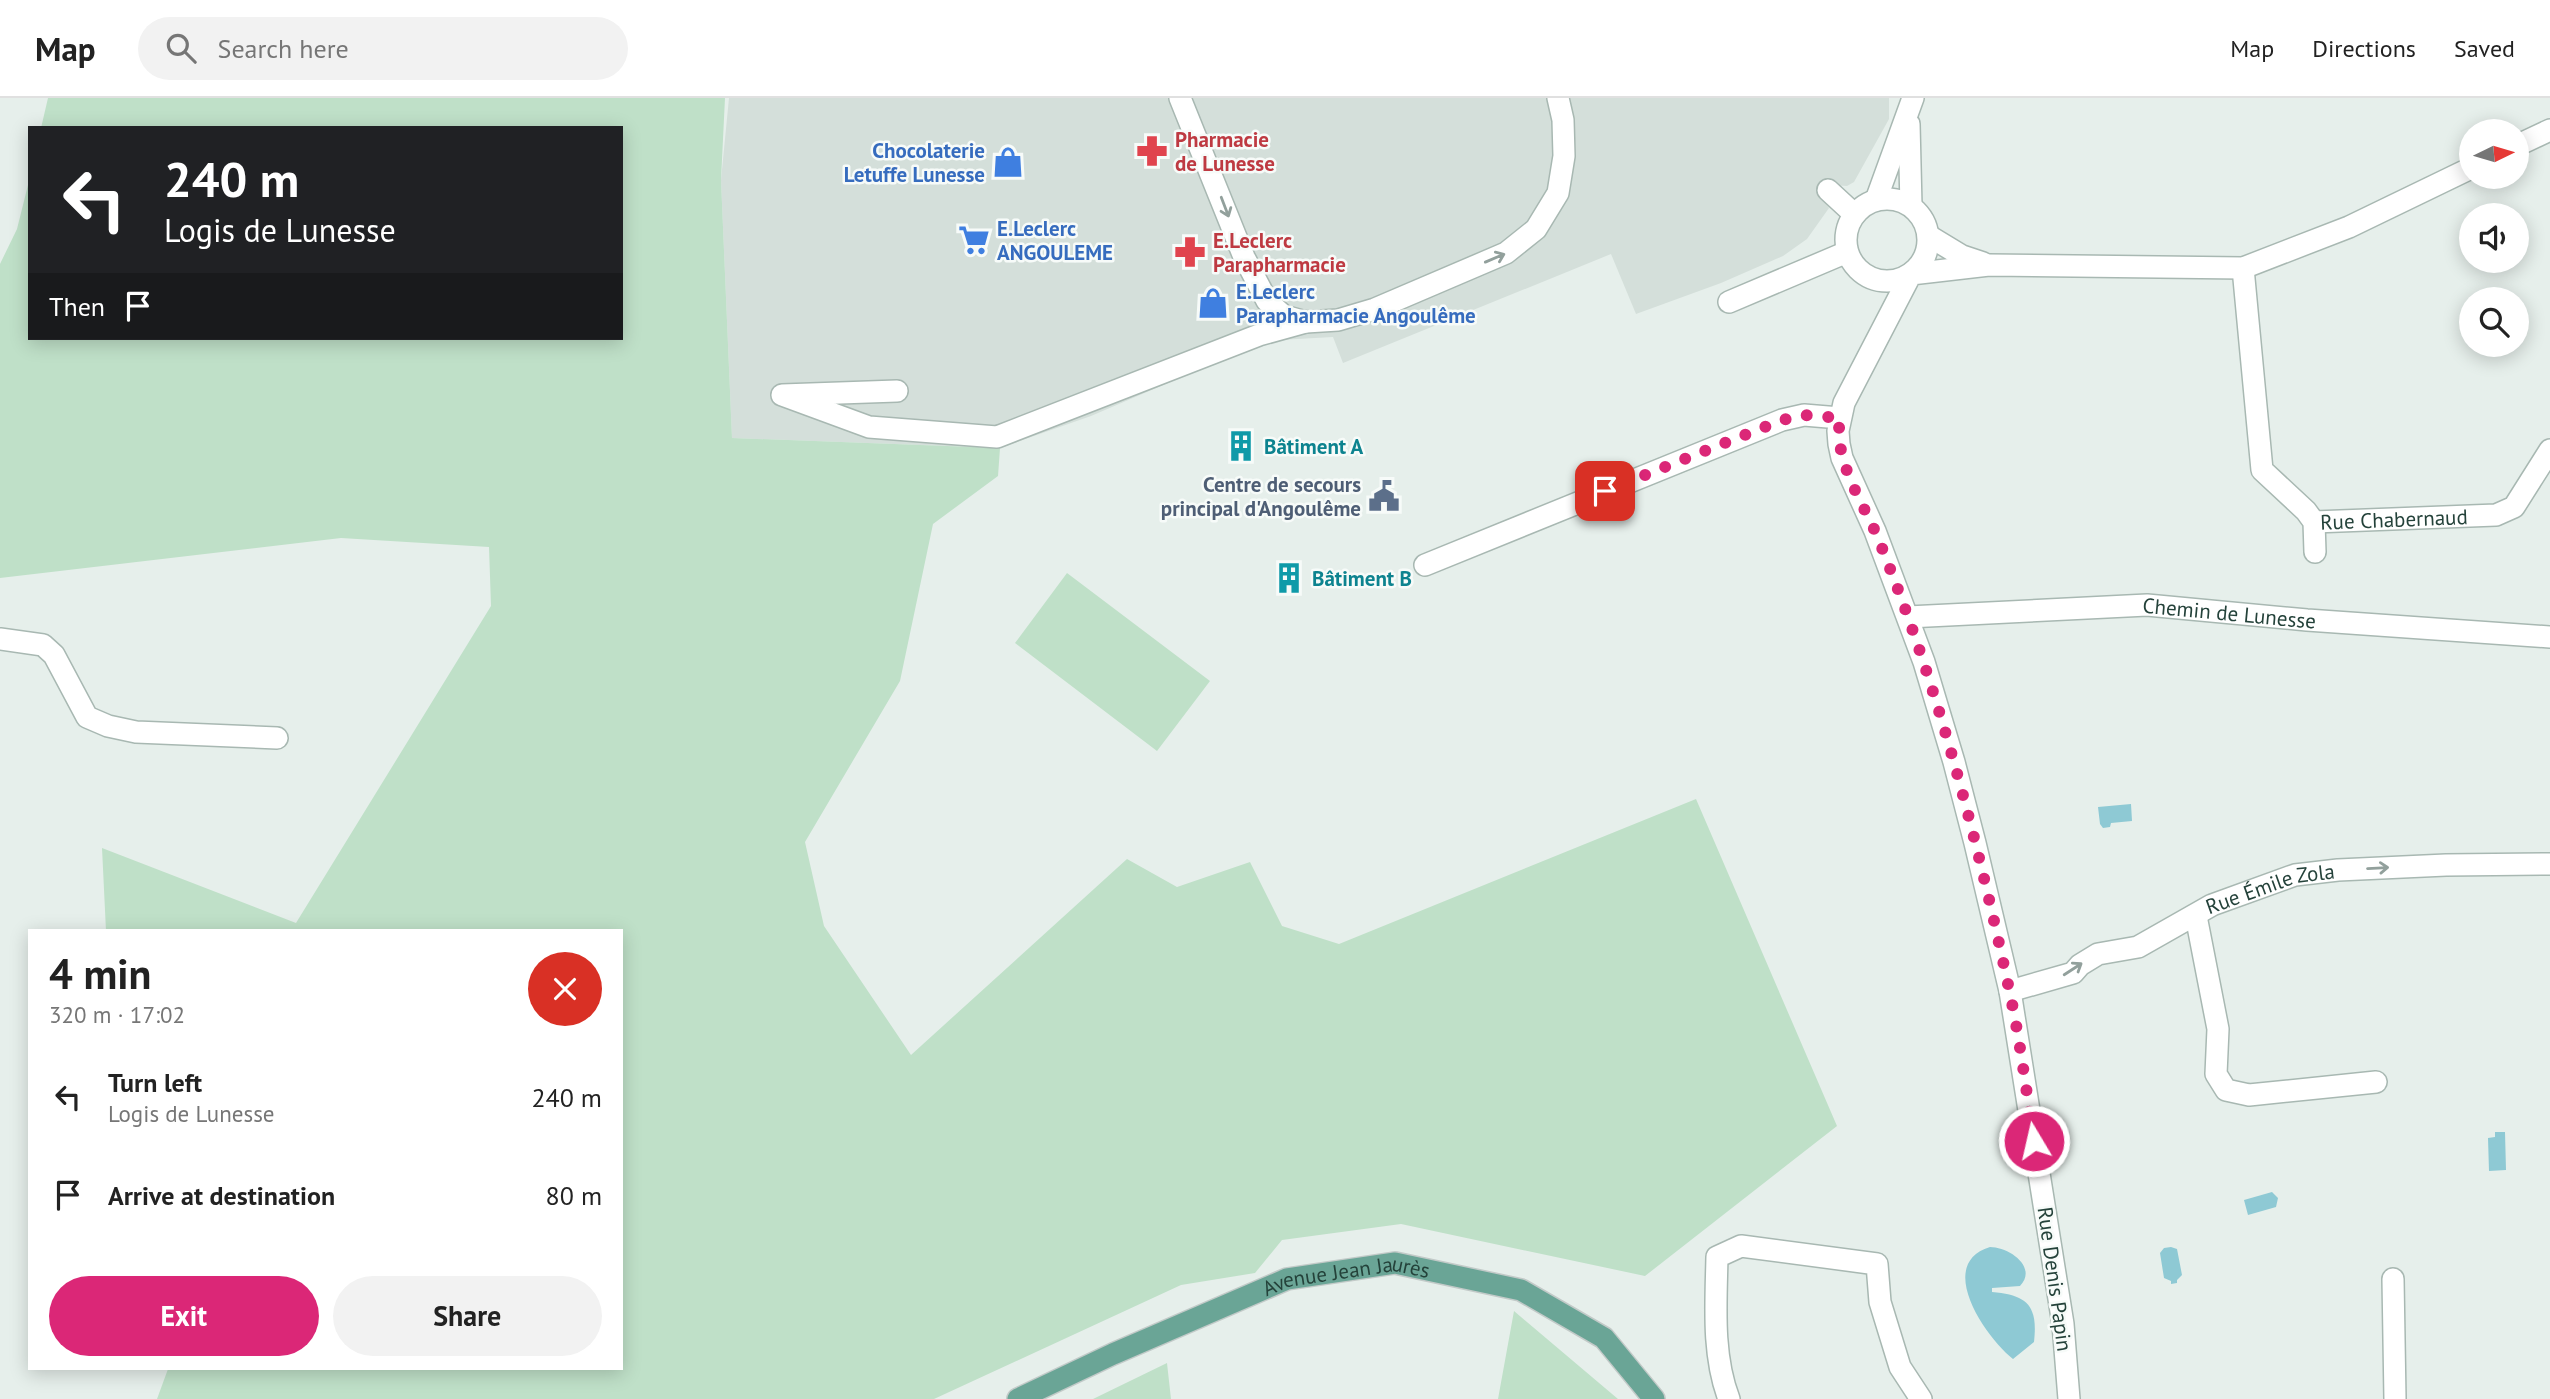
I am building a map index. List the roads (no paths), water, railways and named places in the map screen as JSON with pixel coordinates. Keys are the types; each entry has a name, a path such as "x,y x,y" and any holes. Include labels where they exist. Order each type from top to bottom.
{"main road":[{"name":"Avenue Jean Jaurès","path":"1018,1399 1112,1354 1287,1279 1395,1263 1521,1290 1604,1338 1654,1399"}],"street":[{"path":"1181,98 1244,257 1267,301 1284,316 1306,322"},
{"path":"897,391 782,395 869,427 997,437 1259,335 1306,322 1338,320 1375,309 1506,253 1536,229 1558,193 1564,156 1563,120 1558,98"},
{"path":"1876,200 1911,104"},
{"path":"1911,104 1911,206"},
{"path":"2529,140 2550,130"},
{"path":"1911,274 1989,265 2243,268 2349,227 2459,174"},
{"path":"1828,190 1854,214"},
{"path":"1888,198 1911,206 1926,224 1929,236 1924,259 1911,274 1900,280 1874,280 1862,274 1847,252 1848,226 1854,214 1864,205 1888,198"},
{"path":"1929,236 1962,256 1989,265"},
{"path":"1729,302 1847,252"},
{"name":"Rue Chabernaud","path":"2243,268 2262,470 2306,511 2314,522 2496,515 2514,507 2550,450"},
{"name":"Rue Denis Papin","path":"1911,274 1844,403 1838,432 1842,458 1875,531 1908,617 1954,762 2010,991 2063,1324 2069,1399"},
{"path":"1874,280 1888,321"},
{"path":"1425,565 1782,420 1804,415 1840,418"},
{"path":"2314,522 2315,552"},
{"name":"Chemin de Lunesse","path":"1908,617 2147,606 2550,637"},
{"path":"0,639 43,645 54,655 87,717 108,726 136,733 276,738"},
{"name":"Rue Émile Zola","path":"2010,991 2073,973 2080,965 2098,954 2138,947 2212,905 2295,875 2432,866 2550,864"},
{"path":"2196,915 2218,1030 2216,1074 2226,1090 2249,1095 2376,1082"},
{"path":"1730,1399 1723,1384 1717,1345 1717,1257 1741,1246 1877,1264 1880,1302 1900,1367 1922,1399"},
{"path":"2393,1279 2395,1399"}],"water":[{"path":"2131,804 2132,821 2111,823 2110,827 2103,828 2100,824 2098,807"},
{"path":"2495,1132 2505,1132 2506,1170 2489,1171 2488,1138 2495,1137"},
{"path":"2272,1192 2278,1198 2276,1207 2248,1215 2244,1200"},
{"path":"1990,1247 2013,1254 2026,1272 2020,1286 1992,1288 1992,1292 2022,1300 2032,1311 2034,1342 2013,1359 2002,1349 1980,1319 1966,1285 1966,1269 1974,1256"},
{"path":"2164,1248 2177,1249 2182,1275 2177,1283 2171,1284 2171,1281 2164,1278 2160,1253"}],"place":[{"name":"Pharmacie de Lunesse","path":"1152,151"},
{"name":"Chocolaterie Letuffe Lunesse","path":"1008,162"},
{"name":"E.Leclerc ANGOULEME","path":"974,240"},
{"name":"E.Leclerc Parapharmacie","path":"1190,252"},
{"name":"E.Leclerc Parapharmacie Angoulême","path":"1213,303"},
{"name":"Bâtiment A","path":"1241,446"},
{"name":"Centre de secours principal d'Angoulême","path":"1384,496"},
{"name":"Bâtiment B","path":"1289,578"}]}
